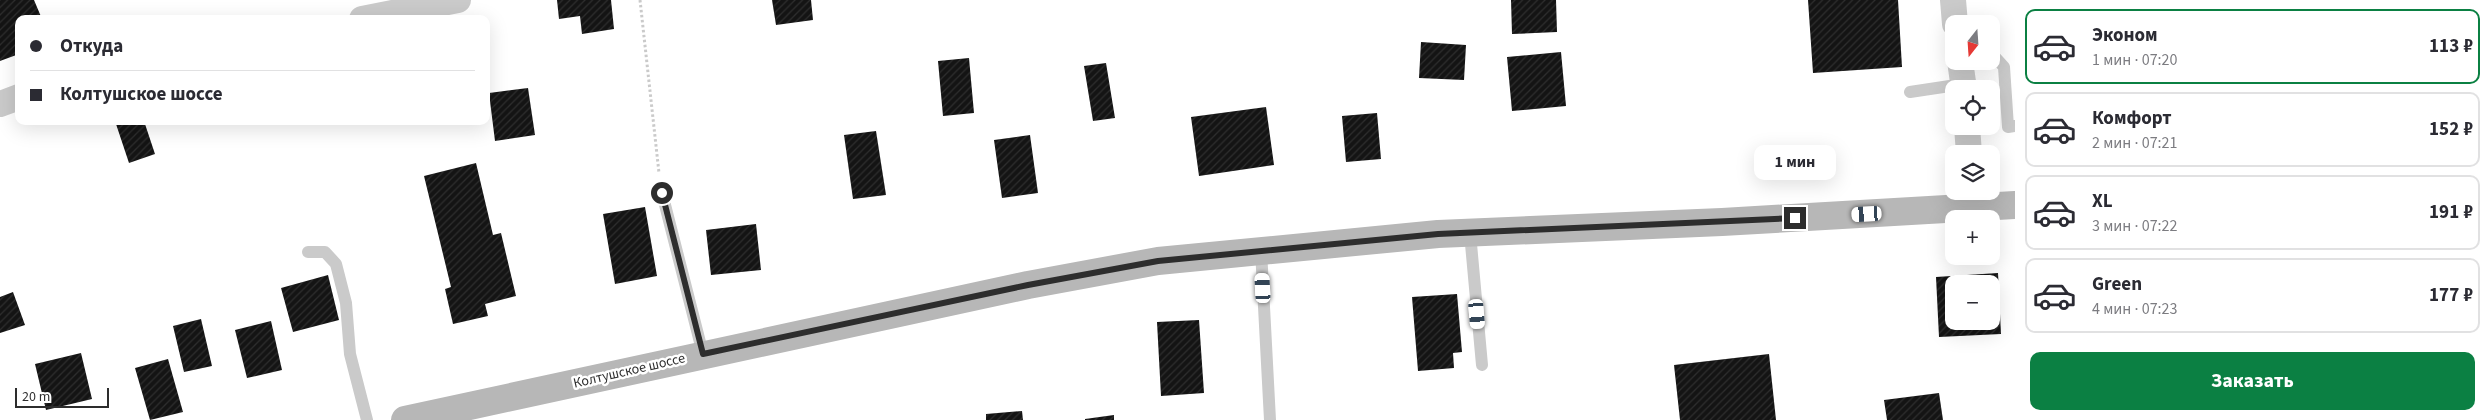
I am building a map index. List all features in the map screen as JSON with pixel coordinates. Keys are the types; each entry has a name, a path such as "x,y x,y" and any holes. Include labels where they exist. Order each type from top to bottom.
{"main road":[{"name":"Колтушское шоссе","path":"405,420 1037,283 1158,261 1438,234 1722,222 1962,200"},
{"name":"Колтушское шоссе","path":"1980,200 2015,205"}],"street":[{"path":"382,15 458,0"},
{"path":"1953,0 1955,15"},
{"path":"0,104 15,98"}],"lane":[{"path":"2000,63 2004,67 2008,126 2015,126"},
{"path":"1910,92 1962,78"},
{"path":"662,193 703,354"},
{"path":"1470,233 1482,365"},
{"path":"1261,250 1270,420"},
{"path":"308,252 325,252 336,264 346,303 350,354 367,420"}],"path":[{"path":"640,0 662,193"}],"building":[{"path":"0,0 34,0 40,15 15,15 15,55 0,61"},
{"path":"557,0 611,0 614,29 582,34 580,16 559,19"},
{"path":"772,0 811,0 813,20 776,25"},
{"path":"1511,0 1556,0 1557,32 1512,34"},
{"path":"1808,0 1898,0 1902,67 1813,73"},
{"path":"1421,42 1466,45 1464,80 1419,78"},
{"path":"1561,52 1566,106 1512,111 1507,57"},
{"path":"969,58 974,113 943,116 938,61"},
{"path":"1106,63 1115,118 1093,121 1084,66"},
{"path":"528,88 535,135 495,141 490,93"},
{"path":"1266,107 1274,165 1199,176 1191,117"},
{"path":"1377,113 1381,159 1346,162 1342,116"},
{"path":"116,125 145,125 155,154 129,163"},
{"path":"876,131 886,195 853,199 844,135"},
{"path":"1030,135 1038,193 1002,198 994,140"},
{"path":"476,163 493,235 501,233 516,296 485,304 488,316 453,324 445,289 451,287 424,176"},
{"path":"645,207 657,276 615,284 603,214"},
{"path":"756,224 761,270 711,275 706,230"},
{"path":"1998,273 1998,275 1967,275"},
{"path":"328,275 339,320 293,332 281,288"},
{"path":"1945,276 1945,330 2000,330 2000,314 2001,334 1939,337 1936,277"},
{"path":"13,292 25,325 0,333 0,297"},
{"path":"1457,294 1462,352 1453,353 1454,368 1418,371 1412,297"},
{"path":"201,319 212,366 184,372 173,326"},
{"path":"1199,320 1204,393 1161,396 1157,322"},
{"path":"271,321 282,370 247,378 235,330"},
{"path":"81,353 92,399 46,410 35,364"},
{"path":"1769,354 1776,420 1680,420 1674,365"},
{"path":"168,359 183,412 150,420 135,368"},
{"path":"1939,393 1943,420 1887,420 1884,400"},
{"path":"1022,411 1023,420 986,420 986,414"},
{"path":"1114,415 1114,420 1085,420 1085,419"}],"route":[{"path":"662,193 703,354 1028,285 1158,261 1438,234 1795,218"}]}
